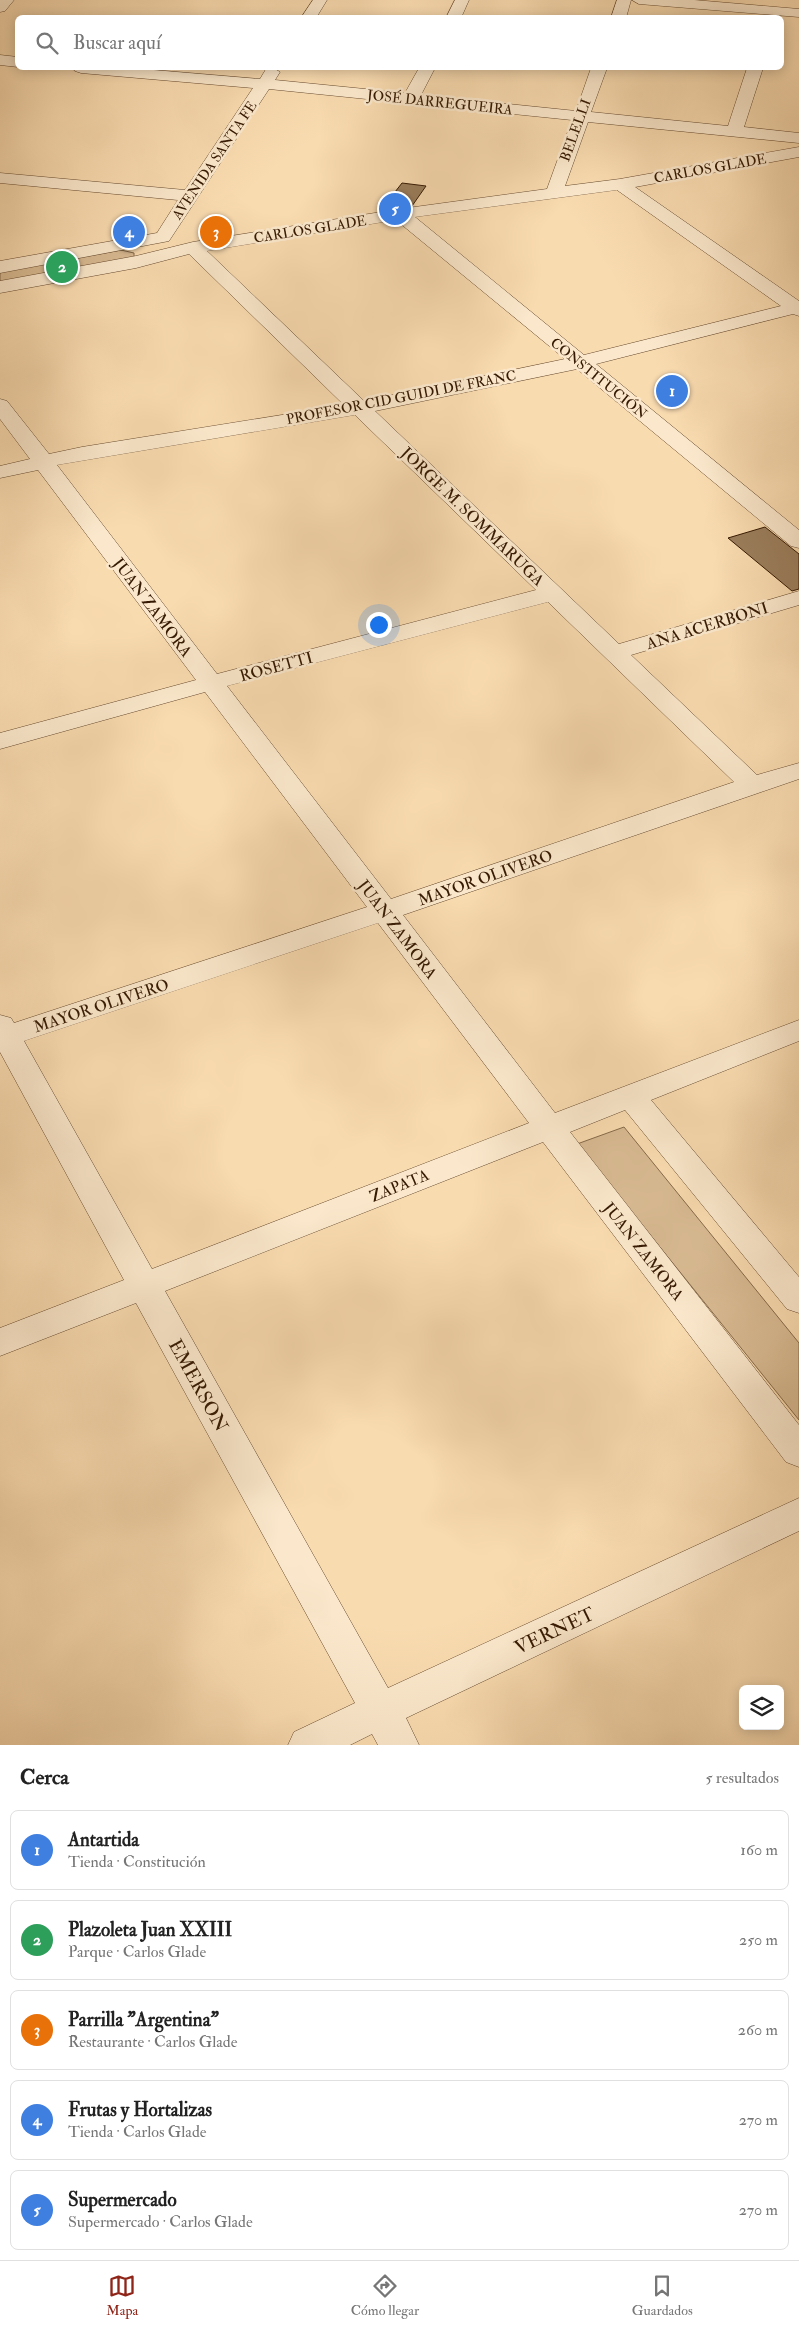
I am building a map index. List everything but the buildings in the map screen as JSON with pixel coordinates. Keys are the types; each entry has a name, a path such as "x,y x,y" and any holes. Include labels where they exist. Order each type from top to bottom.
{"street":[{"path":"0,8 7,0"},
{"path":"310,15 320,0"},
{"path":"454,15 462,0"},
{"path":"619,15 624,0"},
{"path":"639,0 799,13"},
{"path":"0,60 15,62"},
{"name":"JOSÉ DARREGUEIRA","path":"104,70 410,98 799,138"},
{"name":"AVENIDA SANTA FE","path":"176,246 190,196 274,70"},
{"path":"410,98 426,70"},
{"name":"BELELLI","path":"554,193 580,116 598,70"},
{"path":"734,132 754,70"},
{"name":"CARLOS GLADE","path":"0,267 176,246 620,184 799,152"},
{"path":"0,178 190,196"},
{"path":"620,184 798,309"},
{"name":"CONSTITUCIÓN","path":"400,214 799,541"},
{"name":"CARLOS GLADE","path":"0,287 136,262 176,246"},
{"name":"JORGE M. SOMMARUGA","path":"176,246 362,408 752,785"},
{"name":"PROFESOR CID GUIDI DE FRANC","path":"0,472 105,449 362,408 580,362 798,309"},
{"name":"JUAN ZAMORA","path":"0,405 548,1126 799,1452"},
{"name":"ROSETTI","path":"0,741 553,593"},
{"name":"ANA ACERBONI","path":"616,652 799,598"},
{"name":"MAYOR OLIVERO","path":"2,1033 385,911 752,785 799,771"},
{"name":"ZAPATA","path":"0,1342 548,1126 631,1097 799,1030"},
{"name":"EMERSON","path":"2,1033 399,1745"},
{"path":"631,1097 799,1300"},
{"name":"VERNET","path":"308,1745 799,1514"}],"shaded area":[{"path":"121,250 134,253 134,258 0,285 0,272"},
{"path":"624,1127 799,1343 799,1420 577,1144"}],"place":[{"name":"Supermercado","path":"395,209"},
{"name":"Frutas y Hortalizas","path":"129,232"},
{"name":"Parrilla \"Argentina\"","path":"216,232"},
{"name":"Plazoleta Juan XXIII","path":"62,267"},
{"name":"Antartida","path":"672,391"}]}
